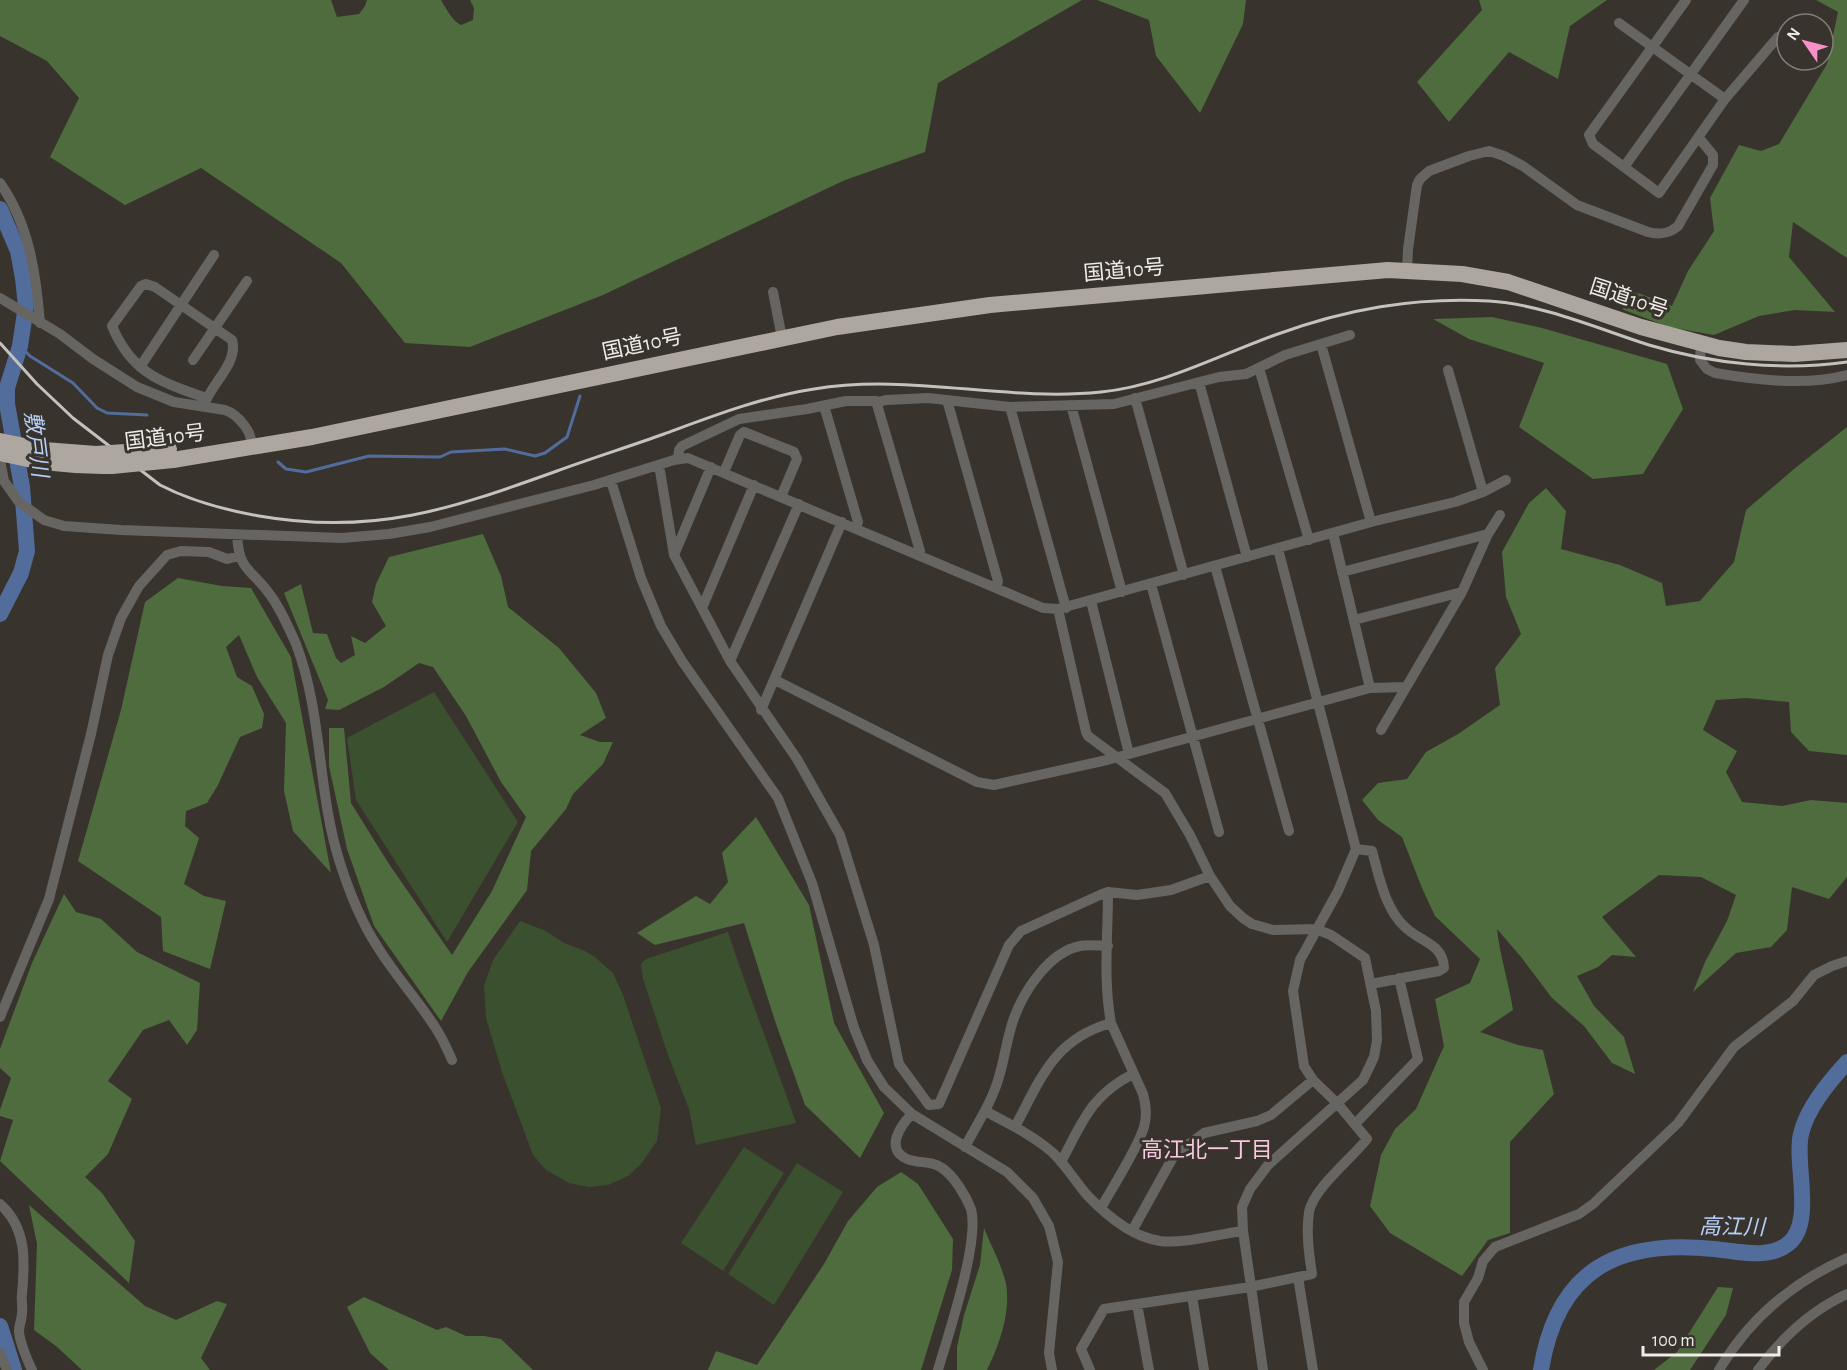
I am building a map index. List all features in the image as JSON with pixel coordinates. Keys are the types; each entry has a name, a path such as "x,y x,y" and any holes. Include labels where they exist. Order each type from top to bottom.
{"highway":[{"name":"国道10号","path":"0,441 33,454 89,466 112,466 171,454 405,418 837,327 990,305 1287,278 1407,270 1462,274 1508,282 1641,327 1701,344 1733,350 1776,354 1821,354 1847,350"},
{"name":"国道10号","path":"0,453 171,454"}],"street":[{"path":"1686,0 1589,135 1593,144 1659,193 1725,99 1775,41"},
{"path":"1624,167 1744,0"},
{"path":"1619,23 1725,99"},
{"path":"1407,270 1417,185 1429,171 1481,152 1496,153 1523,166 1577,205 1648,232 1660,234 1670,232 1678,226 1713,165 1713,155 1699,138"},
{"path":"0,183 9,195 28,241 34,269 37,321"},
{"path":"140,367 214,255"},
{"path":"193,360 247,281"},
{"path":"205,402 223,374 234,348 232,340 182,303 155,287 146,284 141,286 112,326 119,342 140,367 162,382 205,402 232,413 250,443"},
{"path":"773,292 782,338"},
{"path":"0,298 137,387 174,402 205,402"},
{"path":"678,459 682,446 739,419 846,401 870,400 878,402 924,398 1010,407 1114,404 1219,377 1242,375 1285,355 1350,335"},
{"path":"1321,344 1371,522"},
{"path":"1701,344 1700,360 1707,369 1715,373 1797,380 1830,379 1847,375"},
{"path":"1259,368 1309,540"},
{"path":"1448,370 1483,492"},
{"path":"1199,382 1247,557"},
{"path":"1135,398 1184,575"},
{"path":"947,400 998,581 996,588"},
{"path":"878,402 920,551 918,555"},
{"path":"1071,405 1122,592"},
{"path":"1010,407 1062,609 1088,736 1165,793 1210,876 1230,906 1243,918 1252,924 1273,930 1316,929 1331,935 1365,958 1376,1011 1377,1040 1374,1057 1363,1080 1268,1165 1250,1189 1242,1207 1250,1287 1263,1370"},
{"path":"825,409 858,522 856,528"},
{"path":"724,472 740,435 744,432 794,452 797,459 781,496"},
{"path":"0,460 2,483 29,511 51,523 77,528 342,538 389,534 430,527 611,481 678,459 692,459 1043,608 1062,609 1371,522 1432,508 1483,492 1506,480"},
{"path":"659,465 674,555 730,662 797,759 840,835 874,945 898,1064 929,1105 939,1104 1010,945 1021,931 1108,892 1137,895 1171,890 1210,876"},
{"path":"674,555 711,467"},
{"path":"611,481 645,589 661,626 682,661 778,798 812,883 854,1028 867,1060 884,1087 912,1114 1007,1172 1033,1198 1049,1226 1058,1262 1049,1353 1052,1370"},
{"path":"702,608 754,485"},
{"path":"730,662 799,504"},
{"path":"1381,730 1462,592 1488,534 1500,515"},
{"path":"761,710 842,522"},
{"path":"1333,533 1370,688"},
{"path":"1342,572 1488,534"},
{"path":"237,535 239,556 244,566 262,584 276,604 294,639 304,668 313,712 328,817 353,900 377,946 435,1027 452,1060"},
{"path":"1090,1370 1081,1349 1104,1309 1250,1287 1312,1274 1307,1241 1309,1210 1323,1187 1367,1139 1313,1080 1304,1066 1293,991 1300,960 1338,891 1356,849 1278,549"},
{"path":"0,1017 49,899 91,734 108,655 121,618 139,586 167,555 181,551 209,552 227,559 239,556"},
{"path":"1215,566 1289,831"},
{"path":"1151,584 1219,832"},
{"path":"1354,620 1462,592"},
{"path":"1091,601 1129,754"},
{"path":"775,680 983,784 994,785 1129,754 1370,688 1405,687"},
{"path":"1356,849 1372,851 1394,914 1405,927 1437,949 1444,958 1444,968 1439,971 1371,984"},
{"path":"1101,1208 1144,1126 1146,1104 1111,1023 1107,998 1108,892"},
{"path":"965,1147 985,1110 999,1077 1014,1017 1031,986 1052,962 1072,948 1083,945 1108,946"},
{"path":"1483,1370 1469,1342 1464,1323 1464,1302 1478,1278 1483,1261 1495,1247 1579,1214 1593,1204 1678,1123 1734,1047 1793,1001 1814,975 1847,961"},
{"path":"1354,1124 1418,1059 1399,978"},
{"path":"1015,1127 1047,1069 1066,1045 1090,1029 1111,1023"},
{"path":"1060,1162 1093,1103 1109,1088 1133,1074"},
{"path":"1132,1231 1178,1152 1203,1133 1257,1121 1271,1115 1313,1080"},
{"path":"985,1110 1047,1148 1101,1208 1132,1231 1161,1241 1243,1231"},
{"path":"912,1114 897,1133 898,1149 908,1159 931,1162 942,1168 951,1177 971,1210 972,1238 960,1294 938,1370"},
{"path":"0,1204 17,1224 21,1238 25,1273 21,1297 23,1312 19,1332 32,1370"},
{"path":"1719,1370 1741,1337 1767,1309 1808,1278 1847,1258"},
{"path":"1298,1277 1313,1370"},
{"path":"1758,1370 1769,1355 1804,1322 1820,1309 1847,1294"},
{"path":"1192,1296 1204,1370"},
{"path":"1137,1304 1149,1370"},
{"path":"0,1353 7,1370"}],"green space":[{"path":"0,0 331,0 337,17 359,14 367,0 441,0 452,17 461,25 473,20 474,8 470,0 1082,0 938,83 925,152 845,180 603,295 470,347 405,343 341,263 201,168 125,205 50,157 79,98 47,61 0,36"},
{"path":"1097,0 1246,0 1243,24 1200,113 1156,56 1149,20"},
{"path":"1479,0 1607,0 1570,26 1558,79 1509,52 1449,122 1417,82 1482,10"},
{"path":"1816,0 1847,0 1847,258 1793,222 1789,257 1835,312 1795,310 1759,316 1714,335 1669,327 1624,310 1608,287 1641,294 1672,306 1688,271 1714,231 1710,198 1739,145 1761,151 1779,144 1822,72 1835,72 1835,26 1838,12"},
{"path":"1492,317 1542,328 1667,364 1683,409 1643,474 1593,479 1519,427 1544,363 1469,339 1433,319"},
{"path":"1847,427 1847,755 1809,751 1791,732 1789,702 1747,698 1716,700 1703,730 1737,751 1726,772 1742,802 1782,806 1811,800 1847,803 1847,877 1829,899 1792,887 1787,930 1771,947 1736,953 1693,992 1705,962 1727,921 1736,895 1701,877 1659,875 1602,917 1636,957 1612,955 1598,967 1577,976 1594,1006 1624,1037 1635,1074 1612,1063 1584,1026 1552,998 1497,929 1513,1010 1480,1032 1518,1045 1543,1050 1554,1094 1510,1142 1510,1233 1488,1240 1462,1276 1390,1233 1370,1206 1381,1155 1395,1129 1416,1109 1444,1046 1435,999 1470,983 1480,959 1435,916 1402,837 1378,820 1362,800 1378,783 1407,779 1426,752 1458,734 1500,705 1495,668 1521,634 1506,597 1502,552 1529,503 1546,488 1566,511 1561,549 1620,565 1662,583 1666,606 1700,601 1734,562 1746,510"},
{"path":"483,534 501,576 508,607 559,648 596,693 606,718 580,735 600,742 613,742 603,764 573,794 566,809 531,851 527,890 468,972 441,1021 374,926 347,849 329,766 329,728 344,728 351,803 389,864 452,955 492,891 526,817 501,782 466,716 433,667 419,663 384,687 339,710 325,709 328,700 284,593 301,584 313,633 327,634 336,658 341,663 355,655 351,636 365,643 386,626 372,602 376,584 389,557"},
{"path":"178,578 222,586 251,588 291,657 331,873 293,831 284,791 286,723 257,677 239,635 226,647 237,677 252,686 264,714 262,728 240,737 207,803 186,811 185,826 199,838 184,884 204,896 226,901 210,969 163,951 161,917 78,861 121,710 145,602"},
{"path":"434,692 518,822 447,942 356,800 347,738"},
{"path":"756,817 809,905 834,1023 884,1113 860,1158 805,1105 744,923 655,945 637,933 696,896 710,904 728,882 722,853"},
{"path":"64,894 76,912 101,919 137,952 200,983 197,1030 187,1045 169,1020 143,1030 108,1081 132,1099 108,1154 85,1177 102,1193 135,1241 129,1283 0,1161 13,1120 0,1116 11,1078 0,1068 0,1049 32,963"},
{"path":"520,921 583,950 613,973 623,995 661,1108 657,1141 641,1164 628,1176 608,1185 589,1187 569,1183 546,1170 533,1155 502,1072 486,1018 484,986 493,960"},
{"path":"728,932 796,1123 696,1145 689,1109 668,1055 643,979 641,964 646,959"},
{"path":"744,1147 784,1173 723,1271 681,1243"},
{"path":"797,1163 843,1192 774,1305 728,1274"},
{"path":"901,1172 918,1184 953,1239 952,1270 921,1370 708,1370 716,1351 757,1365 824,1264 848,1221 877,1187"},
{"path":"29,1205 145,1306 176,1320 217,1301 227,1304 201,1358 210,1370 82,1370 34,1330 37,1244"},
{"path":"984,1228 1006,1284 1005,1317 1000,1340 987,1370 957,1370 957,1347 964,1315 980,1265"},
{"path":"1718,1287 1733,1288 1726,1315 1690,1370 1654,1370 1677,1352"},
{"path":"364,1297 437,1330 446,1327 466,1336 501,1339 533,1370 389,1370 370,1353 347,1307"}],"waterway":[{"name":"敷戸川","path":"0,209 18,251 26,306 20,346 7,388 7,404 22,487 27,551 21,573 0,614"},
{"path":"20,346 30,356 73,383 97,408 107,413 147,415"},
{"path":"278,462 286,469 306,472 369,456 440,457 451,452 505,449 535,456 545,453 567,437 580,396"},
{"name":"高江川","path":"1541,1370 1549,1336 1561,1308 1577,1285 1597,1268 1621,1257 1648,1250 1679,1247 1762,1253 1780,1249 1788,1244 1796,1234 1802,1208 1800,1146 1804,1124 1820,1096 1847,1062"},
{"name":"敷戸川","path":"0,1326 14,1370"}],"railway":[{"path":"0,343 37,384 73,418 160,485 196,500 246,514 339,523 376,521 411,515 482,497 738,408 795,392 850,385 886,384 1029,394 1065,394 1124,389 1168,377 1275,335 1328,318 1407,303 1461,300 1509,303 1549,312 1673,352 1722,361 1772,366 1847,362"}],"district":[{"name":"高江北一丁目","path":"1207,1149"}]}
